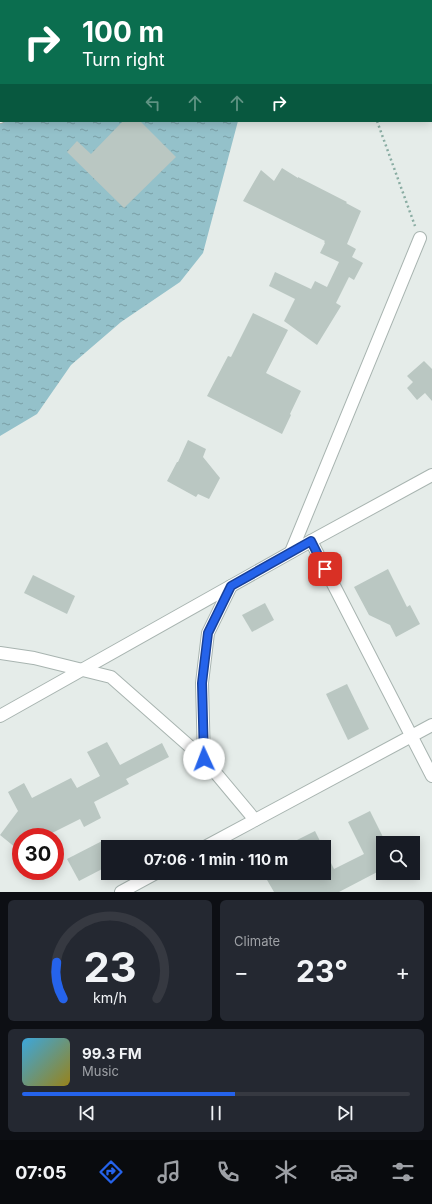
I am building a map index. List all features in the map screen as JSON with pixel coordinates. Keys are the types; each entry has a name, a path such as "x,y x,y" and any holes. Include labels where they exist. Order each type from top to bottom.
{"street":[{"path":"291,552 420,238"},
{"path":"0,716 291,552 432,475"},
{"path":"311,541 432,776"},
{"path":"204,759 202,683 208,633 231,586"},
{"path":"0,653 34,658 111,677 204,759 255,820"},
{"path":"218,840 432,725"},
{"path":"121,892 143,880"}],"path":[{"path":"377,122 420,238"}],"water":[{"path":"0,122 238,122 203,253 180,282 121,322 71,365 37,414 0,436"}],"building":[{"path":"122,122 141,122 176,157 124,208 67,152 77,141 91,154"},
{"path":"282,168 298,178 347,202 346,203 361,211 347,244 356,249 352,257 363,263 354,280 349,277 336,303 341,306 317,345 284,321 295,299 269,286 275,272 311,289 315,281 327,287 339,262 320,253 325,241 243,201 261,170 274,181"},
{"path":"253,313 288,330 266,373 301,391 282,434 207,396 228,356 231,357"},
{"path":"424,361 432,369 432,401 425,393 417,400 407,388 413,382 407,376"},
{"path":"188,440 206,449 203,457 220,478 209,499 198,494 196,497 167,481"},
{"path":"388,569 407,607 410,605 420,624 396,637 390,625 369,615 354,587"},
{"path":"33,575 75,596 67,614 24,593"},
{"path":"265,603 274,620 252,632 242,615"},
{"path":"347,684 369,729 348,740 326,694"},
{"path":"107,742 120,765 162,743 169,757 126,779 129,784 94,802 101,818 84,827 80,819 62,828 12,828 12,845 0,835 18,811 8,792 24,783 32,798 71,778 77,788 100,776 87,752"},
{"path":"370,811 382,836 376,836 376,873 339,892 274,892 267,880 331,880 331,863 334,869 364,854 348,822"},
{"path":"315,831 320,840 297,840"},
{"path":"101,842 101,870 79,881 67,859"}],"route":[{"path":"204,759 202,683 208,633 231,586 311,541 325,569"}]}
